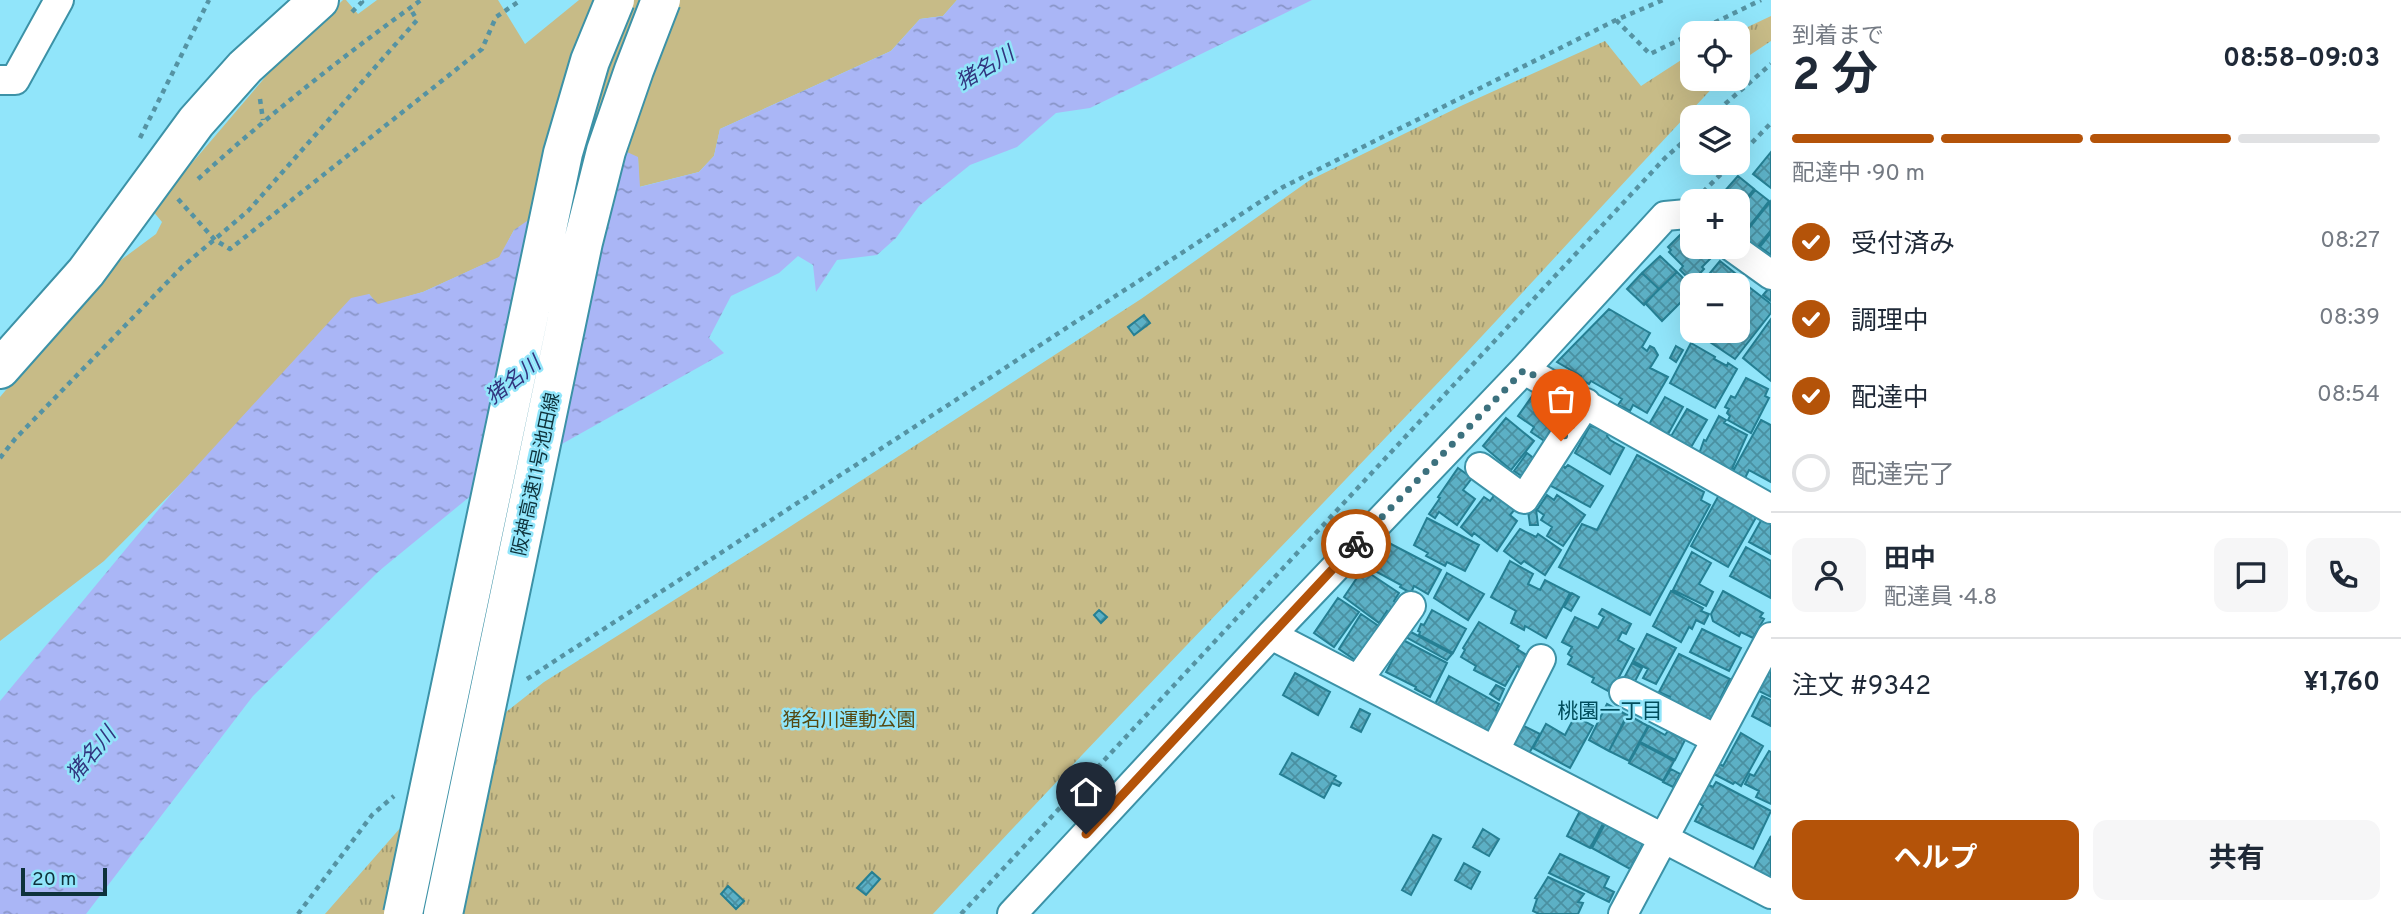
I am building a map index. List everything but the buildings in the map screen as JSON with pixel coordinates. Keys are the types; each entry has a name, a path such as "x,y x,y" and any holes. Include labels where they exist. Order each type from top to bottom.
{"main road":[{"name":"阪神高速11号池田線","path":"403,914 563,153 590,61 615,0"},
{"name":"阪神高速11号池田線","path":"443,914 583,242 606,151 661,0"},
{"path":"0,369 86,272 196,122 300,7"}],"street":[{"path":"0,80 15,80 58,0"},
{"path":"1012,914 1271,635 1524,370 1665,216 1680,215"},
{"path":"1749,259 1771,275"},
{"path":"1524,370 1587,403 1771,509"},
{"path":"1480,467 1524,499 1587,403"},
{"path":"1358,680 1411,606"},
{"path":"1271,635 1771,894"},
{"path":"1623,914 1771,637"},
{"path":"1494,750 1541,659"},
{"path":"1624,692 1716,739"}],"path":[{"path":"139,139 209,0"},
{"path":"197,181 263,120 351,50 421,0"},
{"path":"177,198 215,240 230,249 482,49 496,17 521,0"},
{"path":"521,684 1283,187 1616,20 1663,0"},
{"path":"1616,20 1650,54 1761,0"},
{"path":"0,458 15,439 182,267 248,211 417,20 410,8"},
{"path":"1724,105 1771,64"},
{"path":"1750,145 1771,123"},
{"path":"961,914 1680,145"},
{"path":"1711,189 1722,175"},
{"path":"169,206 187,189"},
{"path":"298,914 372,815 402,789"}],"green space":[{"path":"343,0 358,14 377,0 498,0 525,44 579,0 957,0 943,16 920,19 891,51 720,129 714,156 699,172 639,187 638,157 514,230 500,257 423,292 378,305 369,294 104,561 0,641 0,397 106,271 156,234 162,222 152,210 279,61"},
{"path":"1771,16 1771,41 1750,55 1750,26"},
{"name":"猪名川運動公園","path":"1605,41 1641,86 1680,61 1680,91 1710,91 1697,105 1680,105 1680,123 1449,371 933,914 325,914 492,723 544,682 771,539 1141,299 1310,180 1463,105"}],"water":[{"name":"猪名川","path":"957,0 1312,0 1090,108 1056,113 1017,147 970,165 919,206 896,238 877,255 837,260 816,292 813,265 798,256 779,273 731,296 709,338 724,353 473,494 379,571 253,696 86,914 0,914 0,701 173,492 351,298 369,294 378,304 423,292 499,257 514,230 627,152 638,157 640,187 699,172 714,156 720,129 891,51 920,19 943,16"}],"way so far":[{"path":"1356,544 1524,370 1587,403 1561,441"}],"district":[{"name":"桃園一丁目","path":"1610,711"}],"route":[{"path":"1086,834 1356,544"}]}
